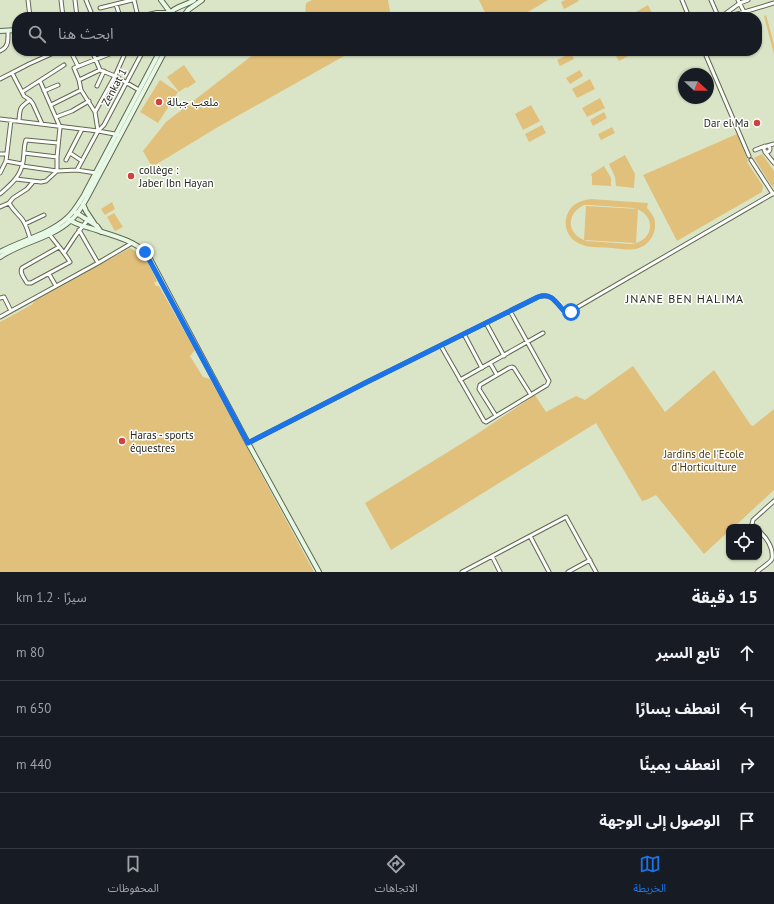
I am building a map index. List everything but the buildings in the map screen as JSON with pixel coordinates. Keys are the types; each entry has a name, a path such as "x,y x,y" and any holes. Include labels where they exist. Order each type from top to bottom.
{"main road":[{"path":"172,12 194,0"},
{"path":"187,12 202,0"},
{"path":"162,1 182,12"},
{"path":"158,12 162,9 162,1"},
{"path":"162,1 168,12"},
{"path":"0,31 12,31"},
{"path":"0,257 48,232 57,225 69,219 83,204 157,56"},
{"path":"75,212 162,56"},
{"path":"83,204 89,219"},
{"path":"75,212 89,219 102,232"},
{"path":"69,219 83,226 132,243 148,255 248,443 319,572"},
{"path":"0,252 30,238 48,232"}],"street":[{"path":"28,0 29,12"},
{"path":"61,0 63,12"},
{"path":"75,0 77,12"},
{"path":"86,0 91,12"},
{"path":"100,8 131,0 137,12"},
{"path":"682,0 687,12"},
{"path":"711,0 715,12"},
{"path":"727,12 739,2 748,0"},
{"path":"739,2 744,12 773,2"},
{"path":"116,4 118,12"},
{"path":"0,51 8,45 8,31"},
{"path":"0,79 45,56"},
{"path":"73,56 78,66"},
{"path":"94,56 102,71 115,76 139,90"},
{"path":"98,131 95,112 81,90 74,68 105,56"},
{"path":"95,112 115,76 124,56"},
{"name":"Zenkat 1","path":"77,170 98,131 104,125 140,56"},
{"path":"706,56 749,156"},
{"path":"22,92 64,65"},
{"path":"79,80 102,71"},
{"path":"97,86 102,71"},
{"path":"12,73 24,96 33,104 42,124"},
{"path":"16,179 41,182 46,181 57,171 60,127 40,81"},
{"path":"44,91 58,85"},
{"path":"51,105 81,90"},
{"path":"19,121 22,106 30,100"},
{"path":"56,117 72,111 89,101"},
{"path":"0,119 118,134"},
{"path":"0,173 6,161 11,120"},
{"path":"66,160 82,129"},
{"path":"0,194 16,179 22,165 26,140 58,144"},
{"path":"746,150 749,152 754,151 774,144"},
{"path":"766,146 769,147 771,159"},
{"path":"764,151 766,146"},
{"path":"764,151 767,152 774,147"},
{"path":"764,151 774,163"},
{"path":"24,153 57,157"},
{"path":"70,153 82,161"},
{"path":"0,154 7,154"},
{"path":"248,443 371,380 544,295 552,298 564,311 571,312 773,194 751,160"},
{"path":"6,161 57,171 77,170 96,173"},
{"path":"0,207 9,203 13,198 27,190 34,182"},
{"path":"9,203 25,224 30,238"},
{"path":"25,224 44,215"},
{"path":"64,253 79,230 89,219"},
{"path":"79,230 98,263"},
{"path":"48,232 64,253 70,262 29,284 27,283 21,272 22,268 59,247"},
{"path":"0,317 132,243"},
{"path":"49,274 56,286"},
{"path":"0,298 4,297 11,311"},
{"path":"441,346 484,421 486,422 547,385 549,381 510,311"},
{"path":"486,323 504,356"},
{"path":"460,380 543,333"},
{"path":"464,334 482,368"},
{"path":"490,363 497,375"},
{"path":"496,416 479,388 480,385 512,367 531,394"},
{"path":"752,524 753,520 774,501"},
{"path":"462,572 566,516 596,572"},
{"path":"757,572 773,559 774,554 774,548 762,534"},
{"path":"530,536 549,572"},
{"path":"492,556 500,572"},
{"path":"568,572 590,560"}],"green space":[{"path":"312,0 388,0 390,12 305,12 306,3"},
{"path":"479,0 548,0 528,12 485,12"},
{"path":"565,0 579,1 564,9 561,2"},
{"path":"648,5 652,12 636,12"},
{"path":"766,15 774,44 774,54 764,16"},
{"path":"252,56 344,56 218,127 152,167 143,151 166,122"},
{"path":"565,56 572,56 574,59 560,66 557,60"},
{"path":"616,56 628,56 619,61"},
{"path":"184,65 196,82 179,92 167,77"},
{"path":"580,70 583,76 570,84 566,78"},
{"path":"590,79 595,89 577,98 572,89"},
{"name":"ملعب جبالة","path":"160,80 178,92 158,123 140,112"},
{"path":"600,98 605,108 587,117 582,108"},
{"path":"531,105 540,121 523,130 515,114"},
{"path":"604,112 607,118 593,126 590,120"},
{"path":"542,125 546,133 529,142 525,134"},
{"path":"612,127 615,133 601,140 598,134"},
{"path":"737,134 748,161 747,162 763,186 762,192 677,241 643,175"},
{"path":"762,154 774,171 774,187 771,185 754,158"},
{"path":"625,155 635,174 634,188 616,186 615,177 609,164"},
{"path":"604,166 611,178 611,186 592,185 591,174"},
{"path":"587,200 648,203 647,208 654,218 655,223 654,232 650,240 639,248 626,250 593,247 581,245 576,242 567,231 566,217 574,205","holes":["584,205 633,208 641,211 646,215 649,221 649,233 639,242 631,244 587,241 580,238 575,235 572,230 571,219 578,209"]},
{"path":"112,202 115,209 105,215 101,209"},
{"path":"586,206 638,209 636,243 584,240"},
{"path":"114,213 123,227 115,231 107,217"},
{"name":"Haras - sports équestres","path":"130,248 145,257 157,281 154,283 156,286 159,286 195,350 190,356 203,377 210,379 314,572 0,572 0,322"},
{"name":"Jardins de I'Ecole d'Horticulture","path":"633,366 665,412 714,370 750,424 753,426 774,409 774,490 737,524 726,524 726,534 704,554 656,495 642,501 596,423 391,550 365,503 477,434 535,395 546,412 576,396 585,400"}],"place":[{"name":"ملعب جبالة","path":"159,102"},
{"name":"Dar el Ma","path":"757,123"},
{"name":"collège : Jaber Ibn Hayan","path":"131,176"},
{"name":"Haras - sports équestres","path":"122,441"}],"district":[{"name":"JNANE BEN HALIMA","path":"685,298"}],"route":[{"path":"145,252 148,255 248,443 538,297 546,295 556,301 564,311 571,312"}]}
